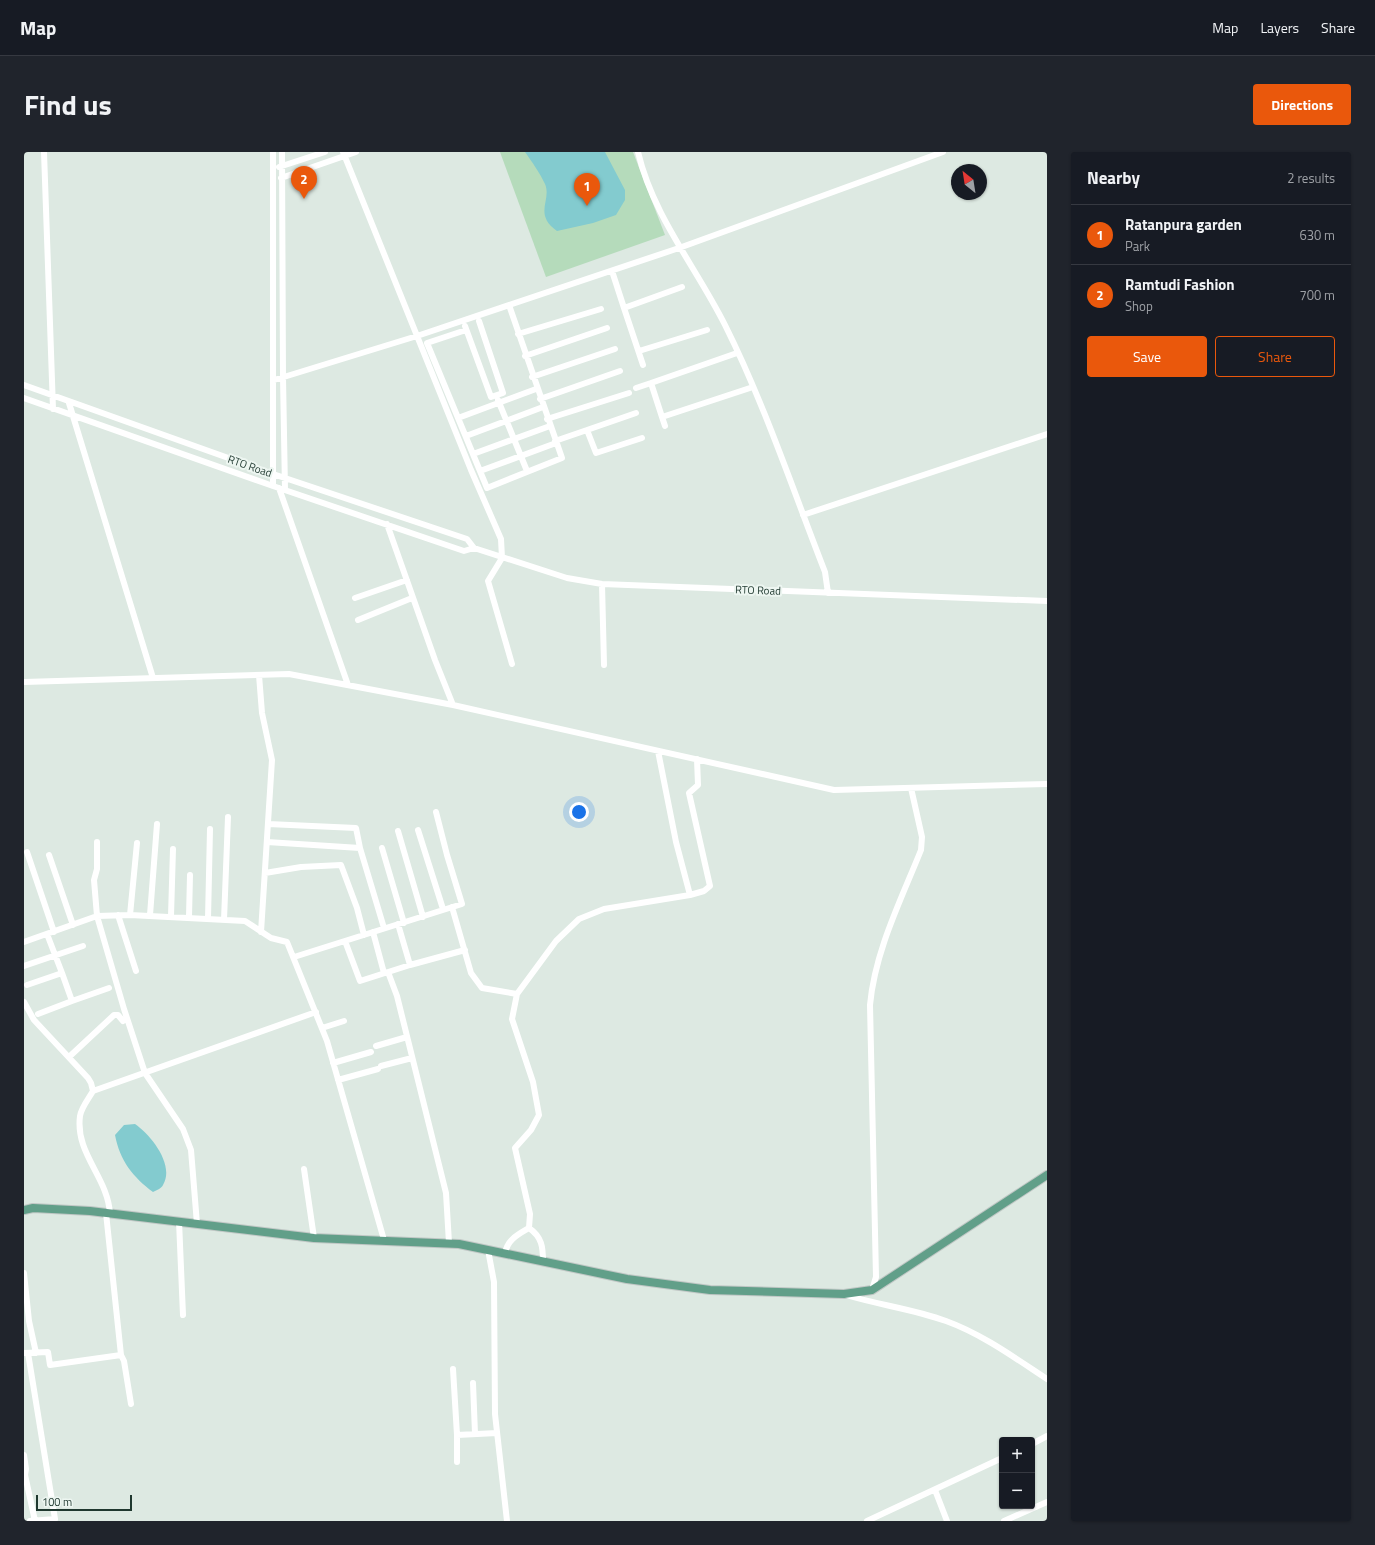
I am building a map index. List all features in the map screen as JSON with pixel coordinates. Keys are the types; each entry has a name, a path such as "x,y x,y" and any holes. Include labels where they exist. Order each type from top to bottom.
{"main road":[{"path":"24,1210 33,1208 108,1214 179,1221 314,1238 449,1244 488,1250 627,1279 710,1290 844,1294 872,1290 1047,1174"}],"street":[{"path":"44,152 53,408"},
{"path":"273,152 273,474 348,685"},
{"path":"279,488 285,478 282,152"},
{"path":"274,169 325,152"},
{"path":"274,181 343,154 356,152"},
{"path":"638,152 640,164 660,212 679,248 724,324 753,387 825,572 828,593"},
{"path":"274,380 417,336 612,271 943,152"},
{"path":"343,154 501,538 502,558 488,581 512,664"},
{"path":"612,271 643,365"},
{"path":"624,308 682,287"},
{"path":"466,330 427,343 487,488 562,458 536,389 509,306"},
{"path":"518,334 601,309"},
{"path":"463,321 491,397 503,392 479,321"},
{"path":"526,356 607,328"},
{"path":"639,351 707,330"},
{"path":"532,377 615,349"},
{"path":"636,388 737,353"},
{"path":"540,399 620,371"},
{"path":"651,383 665,426"},
{"name":"RTO Road","path":"24,385 69,403 273,474 467,539 474,548 567,578 602,584 1047,600"},
{"path":"662,417 753,387"},
{"path":"458,418 536,389"},
{"path":"547,419 629,393"},
{"path":"496,395 527,471"},
{"name":"RTO Road","path":"24,398 279,488 464,551 474,548"},
{"path":"69,403 153,678"},
{"path":"466,436 543,407"},
{"path":"480,471 636,413"},
{"path":"473,454 550,426"},
{"path":"587,430 596,453 642,438"},
{"path":"803,515 1047,434"},
{"path":"340,508 344,498"},
{"path":"387,524 412,598 453,705"},
{"path":"355,598 407,580"},
{"path":"602,584 604,665"},
{"path":"358,620 412,598"},
{"path":"24,682 289,674 453,705 834,790 1047,784"},
{"path":"259,675 262,713 272,760 261,932"},
{"path":"658,750 676,842 690,895"},
{"path":"529,1228 530,1214 515,1148 531,1130 539,1115 533,1082 512,1019 518,994 556,942 579,919 604,909 690,895 710,886 689,793 698,785 697,759"},
{"path":"872,1290 876,1277 870,1005 871,986 886,938 922,850 922,837 911,788"},
{"path":"294,957 462,904 436,812"},
{"path":"224,920 228,817"},
{"path":"150,915 157,824"},
{"path":"268,824 356,828 360,848 384,928"},
{"path":"208,919 210,829"},
{"path":"418,830 443,909"},
{"path":"398,831 423,917"},
{"path":"97,842 97,869 94,880 97,916 124,1009 145,1073 183,1129 191,1150 197,1224"},
{"path":"267,842 360,848"},
{"path":"130,915 136,843"},
{"path":"382,848 410,965"},
{"path":"171,916 173,849"},
{"path":"27,852 54,932"},
{"path":"49,855 73,925"},
{"path":"265,873 301,867 341,865 357,908 364,934"},
{"path":"189,917 190,875"},
{"path":"452,907 471,973 482,988 518,994"},
{"path":"118,915 136,970"},
{"path":"24,942 97,916 118,915 150,915 245,921 271,938 287,942 322,1028 384,1240"},
{"path":"373,932 386,973 397,996 446,1193 449,1244"},
{"path":"47,934 72,1001"},
{"path":"345,941 360,981 464,950"},
{"path":"24,966 83,946"},
{"path":"27,985 62,973"},
{"path":"38,1014 109,988"},
{"path":"24,1002 34,1020 88,1078 93,1091"},
{"path":"131,1404 124,1362 121,1355 108,1214 109,1202 103,1183 90,1161 80,1137 80,1114 93,1091 316,1012"},
{"path":"69,1057 114,1015 118,1015 123,1020"},
{"path":"322,1028 344,1021"},
{"path":"376,1046 407,1037"},
{"path":"333,1063 371,1052"},
{"path":"338,1080 412,1058"},
{"path":"304,1169 314,1238"},
{"path":"179,1221 183,1314"},
{"path":"505,1254 506,1247 514,1237 529,1228"},
{"path":"529,1228 538,1235 543,1248 543,1262"},
{"path":"488,1250 494,1282 494,1414 507,1521"},
{"path":"24,1273 29,1321 36,1353"},
{"path":"844,1294 869,1302 908,1309 948,1322 980,1337 1047,1379"},
{"path":"30,1521 55,1519 26,1353 48,1352 50,1365 121,1355"},
{"path":"453,1369 457,1462"},
{"path":"473,1382 475,1434"},
{"path":"457,1435 497,1433"},
{"path":"1035,1442 1047,1436"},
{"path":"24,1455 26,1469 25,1475 35,1521"},
{"path":"867,1521 881,1518 999,1459"},
{"path":"935,1490 947,1521"},
{"path":"1004,1521 1047,1502"}],"green space":[{"path":"500,152 633,152 665,235 546,277"}],"water":[{"path":"525,152 605,152 625,190 625,200 616,215 593,223 557,231 546,219 545,207 547,190 545,184"},
{"path":"135,1124 148,1135 160,1151 164,1160 166,1177 162,1186 153,1192 128,1168 117,1144 115,1135 124,1125"}],"place":[{"name":"Ramtudi Fashion","path":"304,199"},
{"name":"Ratanpura garden","path":"587,206"}]}
